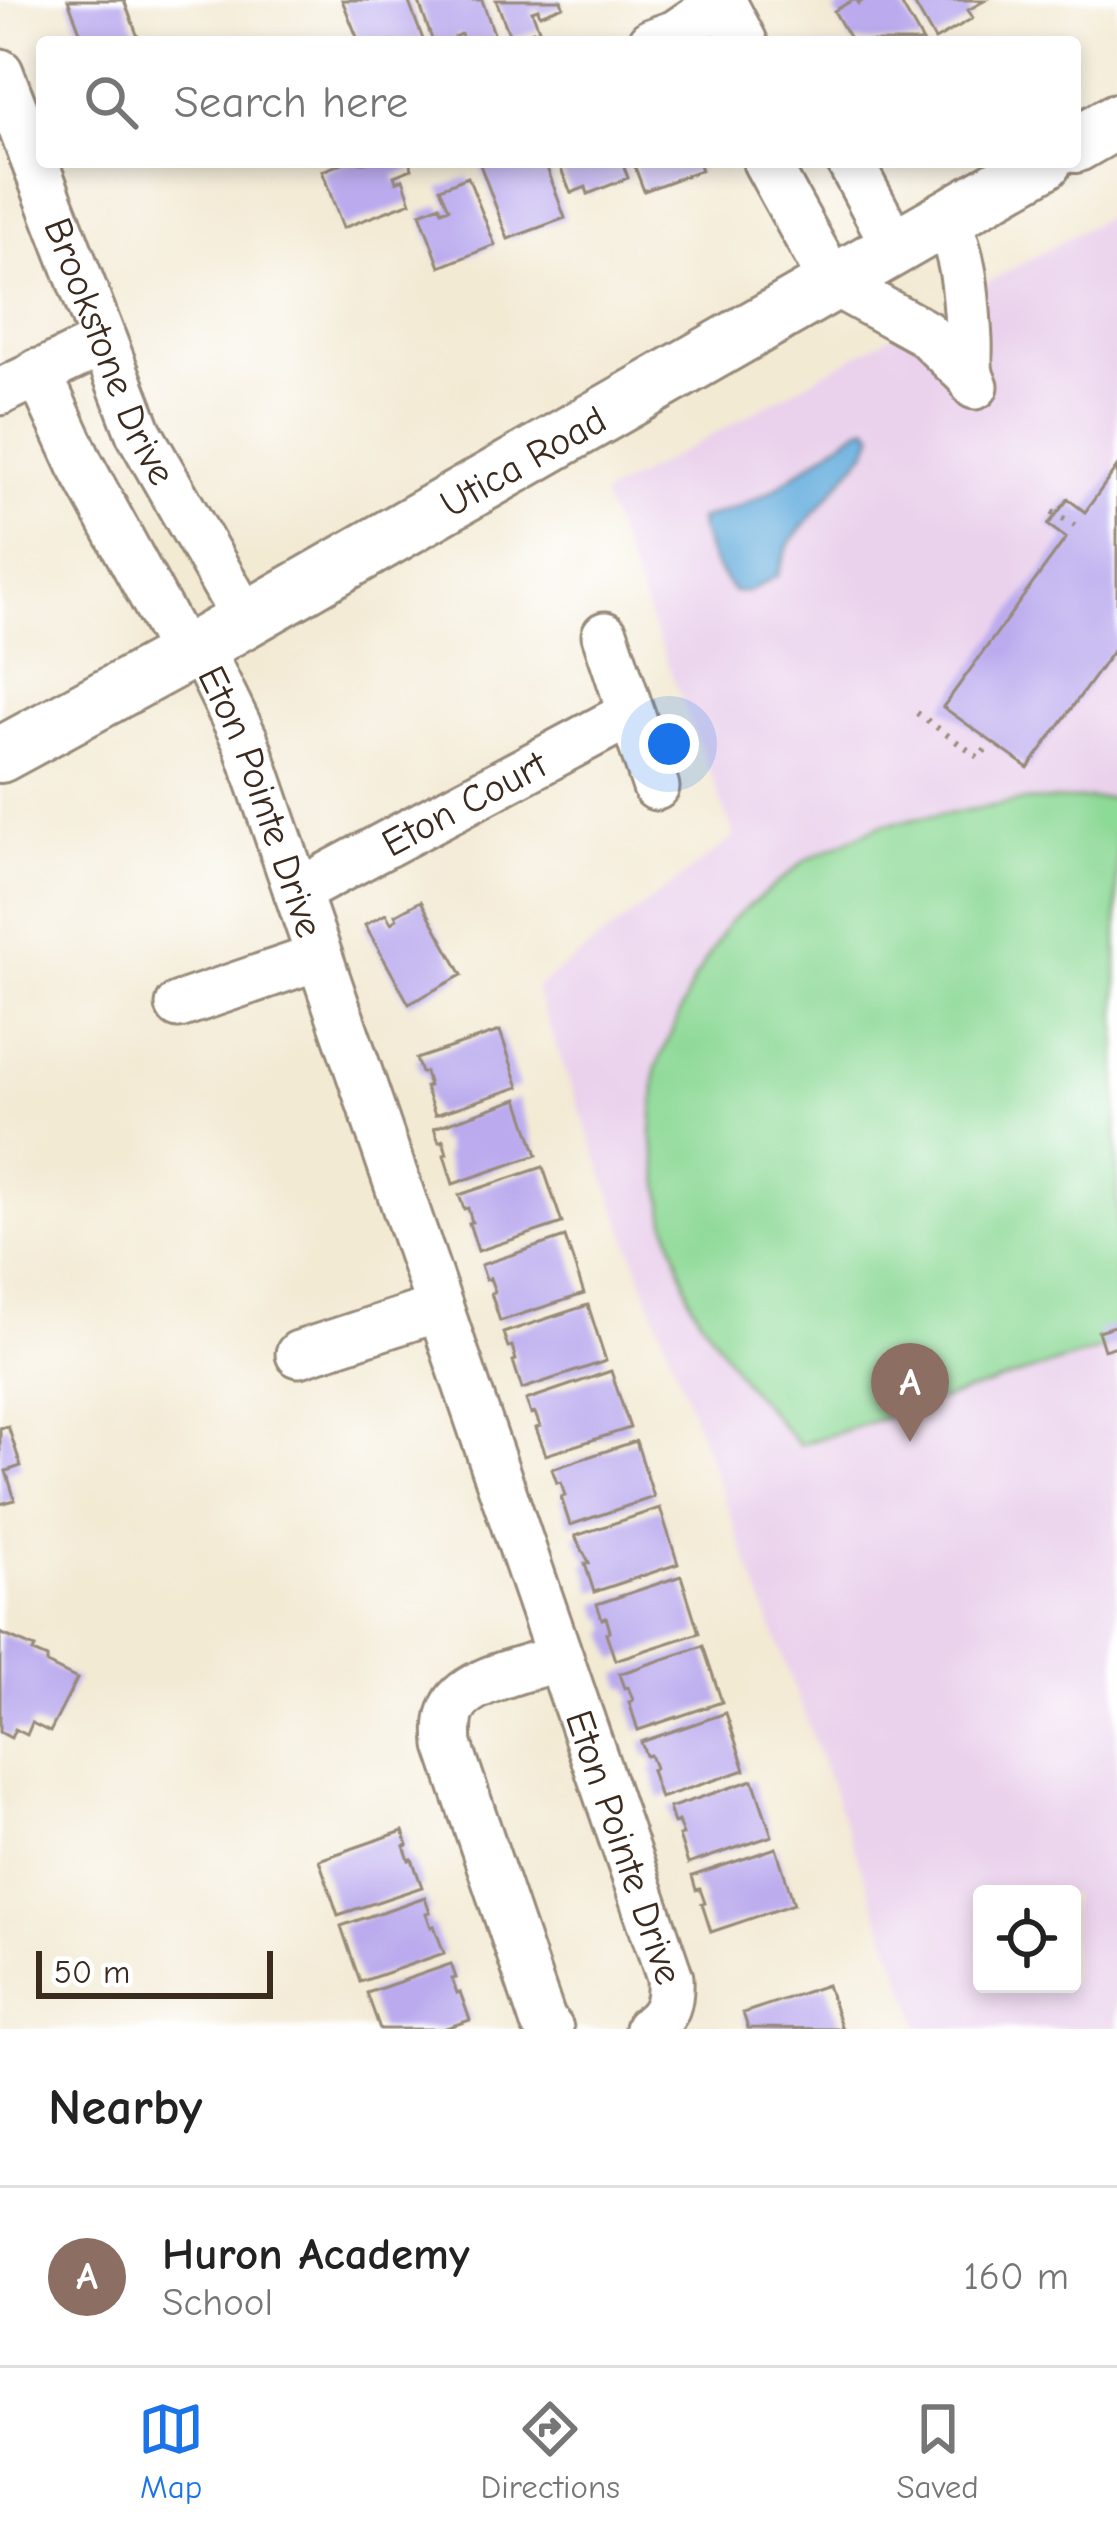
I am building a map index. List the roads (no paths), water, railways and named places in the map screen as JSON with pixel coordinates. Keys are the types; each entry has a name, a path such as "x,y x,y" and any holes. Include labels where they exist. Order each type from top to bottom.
{"main road":[{"path":"1081,142 1117,121"},
{"name":"Utica Road","path":"0,754 191,651 1034,168"}],"street":[{"path":"666,36 723,0 741,36"},
{"name":"Brookstone Drive","path":"0,72 36,168"},
{"name":"Brookstone Drive","path":"36,168 139,433 245,619"},
{"path":"769,168 832,282 925,333 974,385 960,247 946,218"},
{"path":"853,168 896,247"},
{"path":"19,382 102,343"},
{"name":"Brookstone Drive","path":"19,382 80,464 191,651"},
{"path":"604,635 656,787"},
{"name":"Eton Pointe Drive","path":"191,651 245,740 670,1978 671,2002 648,2029"},
{"name":"Eton Court","path":"297,892 632,716"},
{"name":"Eton Pointe Drive","path":"179,1004 319,956"},
{"path":"298,1354 440,1308"},
{"name":"Eton Pointe Drive","path":"550,2029 449,1745 448,1724 454,1704 471,1689 560,1658"}],"water":[{"path":"868,426 874,434 867,450 788,545 777,576 748,592 734,592 712,558 699,520 773,490"}],"place":[{"name":"Huron Academy","path":"910,1442"}]}
